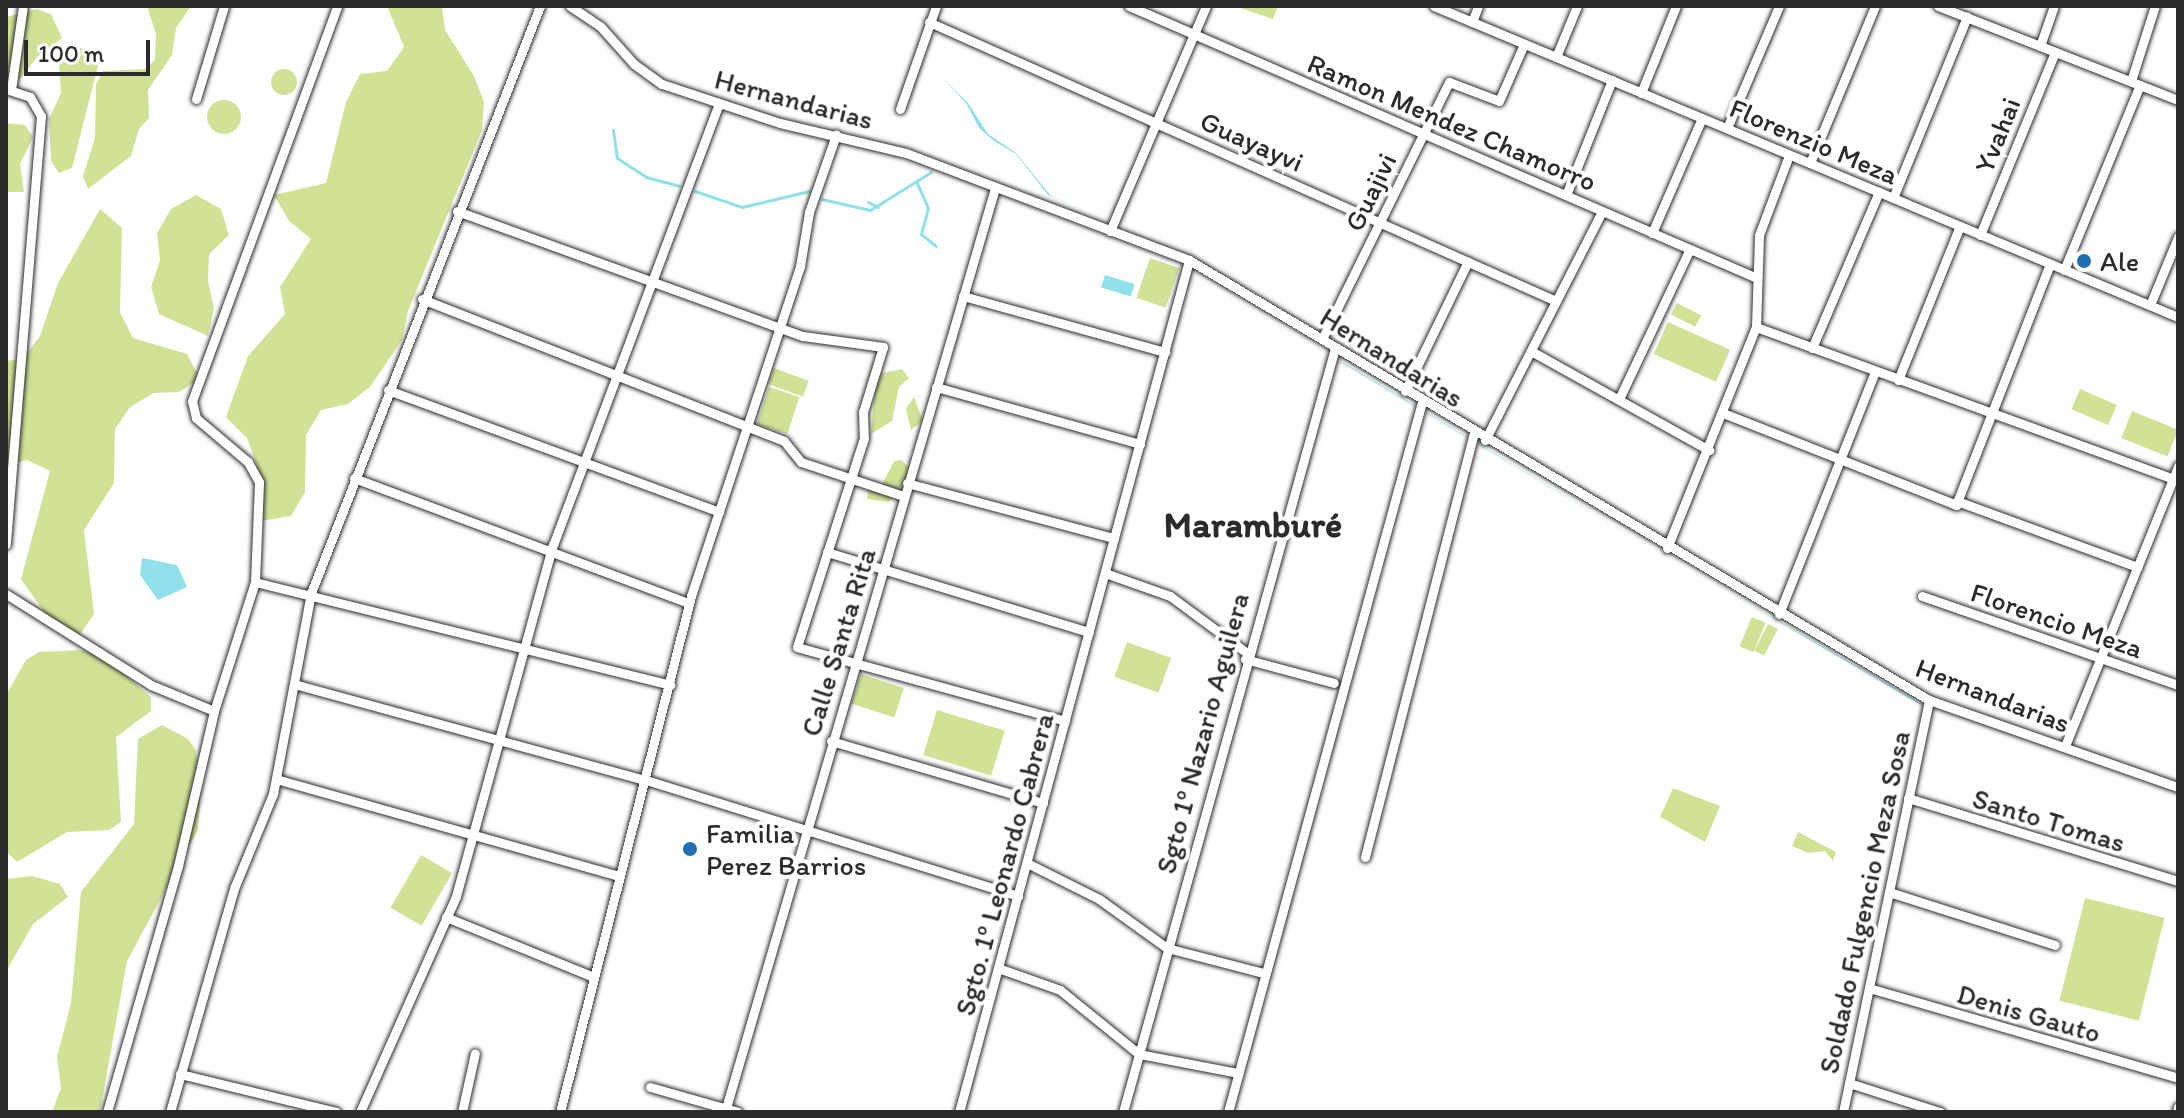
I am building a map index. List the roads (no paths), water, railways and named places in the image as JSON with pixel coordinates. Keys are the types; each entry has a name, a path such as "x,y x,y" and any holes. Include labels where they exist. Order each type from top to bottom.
{"street":[{"path":"6,545 11,415 41,116 35,101 9,89 23,6"},
{"path":"196,99 224,6"},
{"path":"107,1112 178,866 214,711 255,582 259,482 248,462 196,418 192,401 337,6"},
{"path":"170,1112 235,886 276,779 311,593 422,299 540,6"},
{"name":"Hernandarias","path":"570,6 600,26 647,75 718,105 906,153 1189,260 1474,434 1929,700 2178,787"},
{"path":"900,109 936,6"},
{"name":"Ramon Mendez Chamorro","path":"1129,6 1757,278"},
{"path":"1110,231 1206,6"},
{"name":"Florenzio Meza","path":"1434,6 2178,317"},
{"path":"1472,22 1478,6"},
{"path":"1556,57 1577,6"},
{"path":"1641,93 1676,6"},
{"path":"1727,128 1779,6"},
{"path":"1810,163 1875,6"},
{"path":"1938,6 1953,9 2178,100"},
{"path":"2040,46 2054,6"},
{"path":"2064,270 2135,83 2155,6"},
{"path":"1893,198 1967,17"},
{"name":"Guayayvi","path":"929,22 1556,301"},
{"name":"Guajivi","path":"1322,339 1449,82 1499,101 1524,44"},
{"name":"Yvahai","path":"1980,235 2055,52"},
{"path":"1566,195 1612,80"},
{"path":"360,1112 446,917 473,835 552,552 718,105"},
{"path":"1652,233 1702,118"},
{"path":"560,1112 591,976 646,780 689,603 800,266 809,212 836,135"},
{"path":"1667,548 1756,327 1763,222 1789,155"},
{"name":"Calle Santa Rita","path":"726,1108 995,188"},
{"path":"1812,348 1879,192"},
{"path":"457,211 779,329 817,340 883,347 850,479 797,647 1065,721"},
{"path":"1485,440 1602,211"},
{"path":"1898,380 1960,226"},
{"path":"2150,305 2178,237"},
{"path":"1619,399 1690,249"},
{"name":"Sgto. 1º Leonardo Cabrera","path":"959,1112 1189,260"},
{"path":"1405,391 1468,261"},
{"path":"1723,413 1956,505 2050,264"},
{"path":"963,296 1165,352"},
{"path":"422,299 790,444 801,462 903,496"},
{"path":"1756,327 2175,480"},
{"name":"Sgto 1º Nazario Aguilera","path":"1123,1112 1246,656 1335,348"},
{"path":"1531,351 1709,450"},
{"path":"1779,614 1838,458 1875,371"},
{"path":"936,387 1140,444"},
{"path":"388,390 719,512"},
{"path":"1228,1112 1422,402"},
{"path":"1365,857 1474,434"},
{"path":"2065,746 2098,657 2175,480 2178,466"},
{"path":"354,478 689,603"},
{"path":"907,483 1114,538"},
{"path":"1957,501 2137,567"},
{"path":"827,552 1090,629"},
{"path":"1105,573 1170,596 1246,656 1334,683"},
{"path":"255,582 311,593 670,685"},
{"path":"6,594 151,685 214,711"},
{"name":"Florencio Meza","path":"1922,596 2178,685"},
{"path":"294,684 646,780 1018,896"},
{"name":"Soldado Fulgencio Meza Sosa","path":"1843,1112 1929,700"},
{"path":"831,741 1043,803"},
{"path":"276,779 619,876"},
{"name":"Santo Tomas","path":"1908,798 2178,881"},
{"path":"1027,863 1099,899 1167,948 1264,973"},
{"path":"1889,892 2055,945"},
{"path":"446,917 591,976"},
{"path":"998,968 1060,990 1139,1054 1238,1073"},
{"name":"Denis Gauto","path":"1869,988 2178,1078"},
{"path":"462,1112 475,1053"},
{"path":"180,1074 336,1112"},
{"path":"1849,1083 1940,1112"},
{"path":"650,1087 738,1112"}],"water":[{"path":"940,75 968,103 988,134 1016,153 1051,196 1106,221 1048,195 1016,154 979,128 966,103"},
{"path":"1105,275 1135,284 1131,296 1101,287"},
{"path":"1336,362 1344,363 1659,553 1344,364"},
{"path":"142,558 177,565 187,587 158,600 140,575"},
{"path":"1702,577 1922,704 1921,705"}],"waterway":[{"path":"613,130 617,158 646,177 679,186"},
{"path":"822,199 870,210 931,172"},
{"path":"916,181 928,208 921,234 936,246"},
{"path":"695,191 742,207 809,191"},
{"path":"868,202 878,207"}],"place":[{"name":"Ale","path":"2084,261"},
{"name":"Familia Perez Barrios","path":"690,849"}],"district":[{"name":"Maramburé","path":"1253,525"}]}
